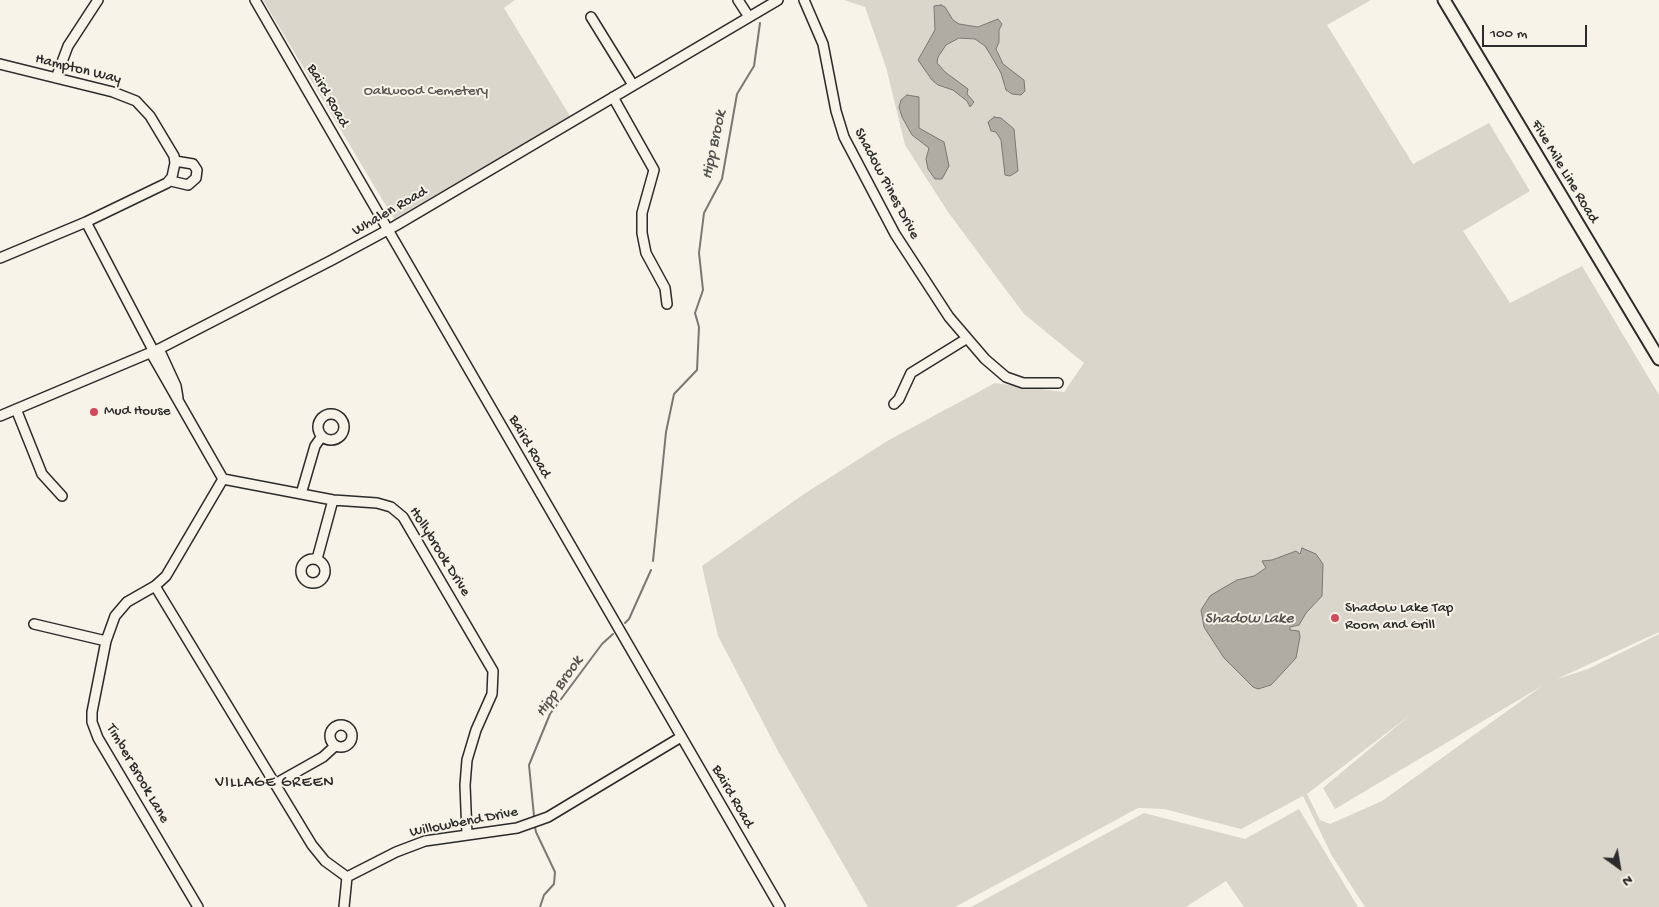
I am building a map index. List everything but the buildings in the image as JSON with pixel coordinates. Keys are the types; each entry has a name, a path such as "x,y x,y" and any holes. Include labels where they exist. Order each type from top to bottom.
{"main road":[{"name":"Five Mile Line Road","path":"1444,0 1659,360"}],"street":[{"path":"56,78 68,46 98,0"},
{"name":"Baird Road","path":"255,0 780,907"},
{"path":"738,0 749,17"},
{"name":"Whalen Road","path":"0,416 154,351 389,229 778,0"},
{"name":"Shadow Pines Drive","path":"804,0 823,44 836,111 844,137 895,234 966,339 993,368 1011,380 1023,383 1058,383"},
{"path":"591,17 633,85"},
{"name":"Hampton Way","path":"0,64 113,92 136,101 150,116 175,161"},
{"path":"613,97 654,170 642,214 642,233 646,253 665,288 667,304"},
{"path":"0,258 86,222 170,181 184,186 191,184 196,178 196,170 192,164 186,161 175,161 170,181"},
{"path":"86,222 154,351 176,386 178,398 223,479"},
{"path":"894,404 899,399 911,373 966,339"},
{"path":"16,409 42,474 62,496"},
{"path":"301,494 315,446 322,436"},
{"name":"Hollybrook Drive","path":"223,479 333,500 377,503 391,506 398,511 493,671 492,694 476,730 467,760 465,785 467,834"},
{"name":"Timber Brook Lane","path":"198,907 94,730 92,712 106,641 114,616 120,608 155,586 172,567 223,479"},
{"path":"317,559 333,500"},
{"path":"155,586 312,845 326,861 346,877 344,907"},
{"path":"34,624 106,641"},
{"name":"Willowbend Drive","path":"346,877 410,846 467,834 518,828 548,817 681,737"},
{"path":"276,784 323,757 336,746"}],"green space":[{"name":"Oakwood Cemetery","path":"263,0 515,0 504,8 570,116 394,219"},
{"path":"844,0 1371,0 1327,25 1413,164 1489,123 1530,191 1463,231 1510,303 1582,266 1659,395 1659,632 1557,679 1588,669 1659,634 1659,907 1365,907 1332,856 1303,796 1241,829 1164,809 1138,808 955,907 868,907 778,751 718,636 702,566 804,494 889,440 995,383 1064,392 1084,363 1024,314 948,212 905,145 886,67 865,7","holes":["1542,686 1382,801 1330,824 1320,820 1307,794 1410,715 1323,788 1335,809"]},
{"path":"1299,809 1358,907 1244,907 1226,881 1186,907 971,907 1144,813 1245,839"}],"water":[{"path":"941,5 945,7 953,20 959,24 978,27 998,19 1002,24 999,30 999,42 996,49 1003,64 1024,80 1025,91 1021,95 1012,94 1006,90 1001,73 990,54 985,46 975,39 959,38 946,45 938,57 937,63 945,72 968,89 967,94 974,102 970,107 967,101 953,90 938,85 932,80 918,60 935,30 934,6"},
{"path":"907,95 919,97 919,128 944,142 949,166 942,179 935,179 928,169 926,159 929,148 912,135 902,117 899,107 901,100"},
{"path":"994,117 1001,118 1014,129 1018,171 1010,176 1005,175 1001,140 996,132 991,131 988,122"},
{"name":"Shadow Lake","path":"1302,548 1316,554 1323,564 1322,596 1306,613 1299,625 1290,627 1290,630 1299,631 1300,637 1296,658 1271,685 1258,689 1253,687 1224,658 1204,627 1201,610 1210,596 1237,580 1254,576 1266,568 1262,561 1272,560 1296,551 1300,554"}],"waterway":[{"name":"Hipp Brook","path":"653,561 666,432 674,394 697,370 699,327 695,313 703,290 699,253 704,213 722,179 737,94 754,66 760,23"},
{"name":"Hipp Brook","path":"625,623 629,619 651,570"},
{"name":"Hipp Brook","path":"534,816 529,765 550,714 602,644 613,634"},
{"name":"Hipp Brook","path":"535,827 555,872 554,884 544,895 540,907"}],"place":[{"name":"Mud House","path":"94,412"},
{"name":"Shadow Lake Tap Room and Grill","path":"1335,618"}],"district":[{"name":"VILLAGE GREEN","path":"275,784"}]}
